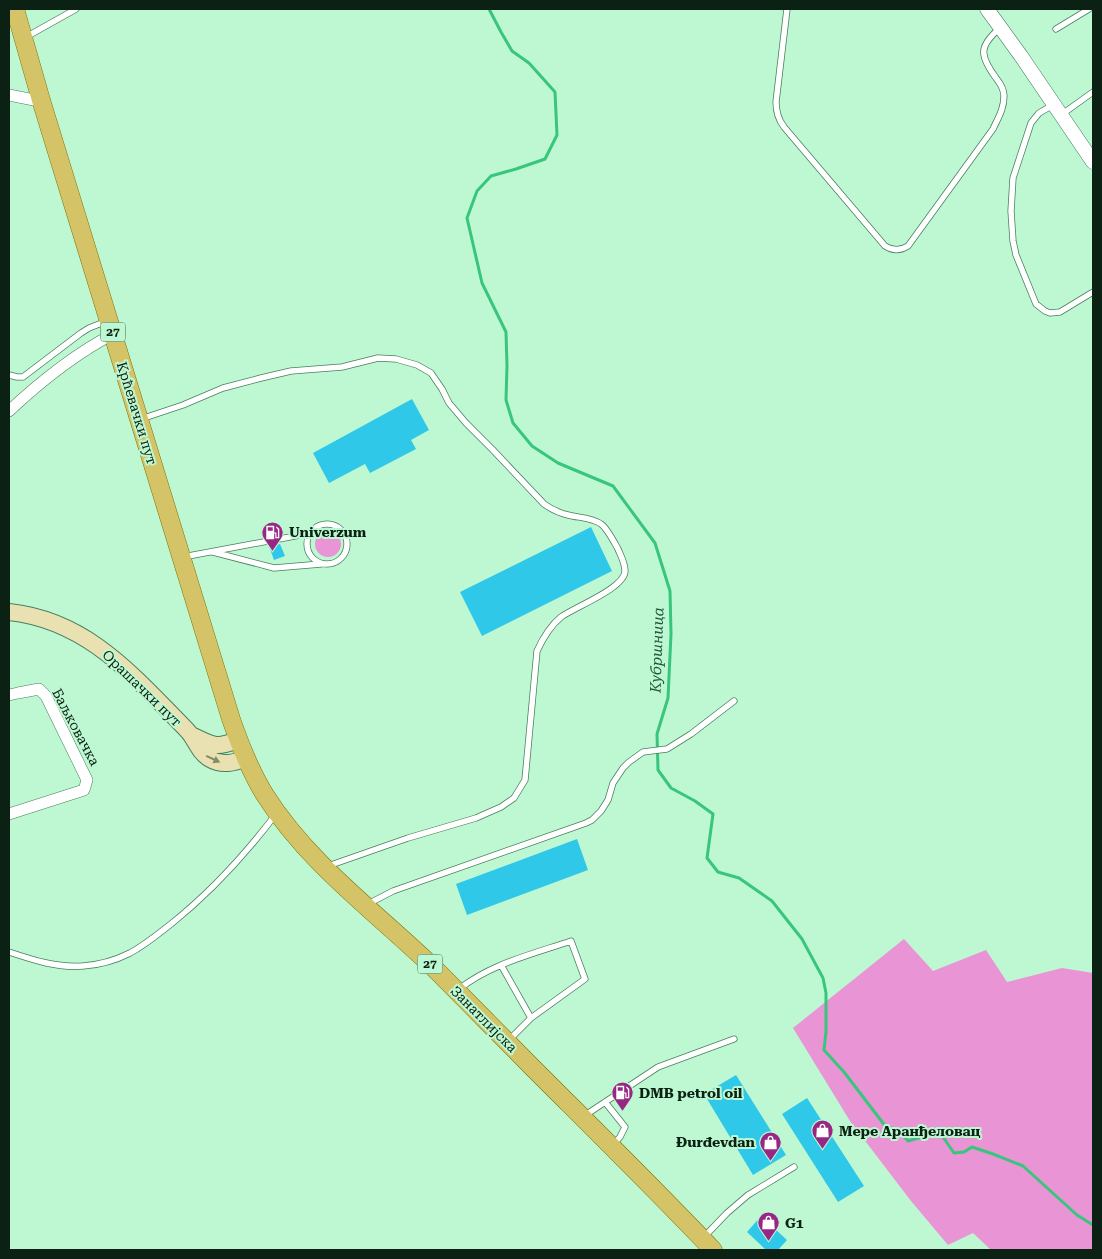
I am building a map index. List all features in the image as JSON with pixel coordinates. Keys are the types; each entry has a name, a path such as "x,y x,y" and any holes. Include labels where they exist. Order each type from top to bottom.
{"main road":[{"name":"Крћевачки пут","path":"15,9 181,558 238,740 246,758"},
{"name":"Орашачки пут","path":"9,612 28,614 58,624 96,645 126,669 191,734"},
{"path":"191,734 210,745 221,746 238,740"},
{"path":"191,734 196,745 210,759 226,764 236,763 246,758"},
{"name":"Занатлијска","path":"246,758 264,794 277,813 324,868 456,991 708,1245"}],"street":[{"path":"987,9 1093,162"},
{"path":"9,95 41,100"},
{"path":"9,411 63,366 91,346 111,327"},
{"name":"Баљковачка","path":"9,696 18,692 38,689 46,696 87,780 84,790 9,814"}],"lane":[{"path":"24,38 76,9"},
{"path":"788,9 776,102 778,117 784,127 885,246 894,250 908,246 992,129 1002,112 1004,94 1000,84 988,68 984,56 985,45 1000,28"},
{"path":"1056,29 1089,9"},
{"path":"1093,92 1058,110 1049,107 1039,113 1031,123 1013,178 1011,211 1016,255 1034,299 1040,308 1050,313 1060,312 1093,292"},
{"path":"9,375 23,377 81,333 94,326 111,327"},
{"path":"139,420 183,405 223,388 261,378 291,371 342,367 378,358 396,359 417,365 431,373 449,403 466,423 544,504 552,510 588,518 602,524 615,542 625,572 621,581 614,588 562,617 547,632 537,651 525,780 514,798 476,818 408,838 324,868"},
{"path":"211,552 274,568 326,564 333,563 344,555 347,544 343,532 333,525 327,524 315,528 308,539 308,546 314,558 326,564"},
{"path":"181,558 311,533"},
{"path":"366,906 393,891 586,823 597,816 605,806 613,783 623,768 636,757 643,752 667,750 734,701"},
{"path":"9,952 41,962 69,966 96,965 130,953 162,931 203,897 242,856 277,813"},
{"path":"456,991 468,981 501,965 571,941 585,979 531,1018 507,1042"},
{"path":"501,965 531,1018"},
{"path":"582,1117 658,1067 734,1039"},
{"path":"605,1102 625,1126 620,1137 611,1147"},
{"path":"708,1245 727,1213 748,1195 794,1167"}],"shaded area":[{"path":"328,531 337,535 341,544 337,553 328,557 319,553 315,544 319,535"},
{"path":"904,939 933,971 986,950 1007,982 1062,968 1093,973 1093,1250 991,1250 973,1233 948,1245 911,1201 850,1121 793,1028"}],"building":[{"path":"412,399 429,430 411,440 416,449 370,473 365,464 329,483 313,453"},
{"path":"591,527 612,571 482,636 460,592"},
{"path":"280,544 285,556 274,560 269,546"},
{"path":"577,839 588,870 467,915 456,884"},
{"path":"736,1075 786,1155 753,1175 704,1094"},
{"name":"Мере Аранђеловац","path":"807,1098 864,1186 838,1202 782,1114"},
{"path":"761,1216 787,1240 778,1250 766,1250 747,1232"}],"waterway":[{"name":"Кубршница","path":"489,9 512,51 529,63 555,92 557,135 545,159 491,176 477,191 467,218 482,283 506,332 506,400 513,423 532,446 558,463 613,486 655,543 670,591 671,634 668,698 657,734 658,770 671,788 695,801 713,814 707,858 718,872 739,878 772,901 802,939 823,978 826,993 824,1050 844,1072 886,1127 897,1129 908,1141 935,1133 943,1137 954,1153 964,1152 972,1147 1023,1166 1077,1215 1093,1225"}],"place":[{"name":"Univerzum","path":"273,551"},
{"name":"DMB petrol oil","path":"623,1112"},
{"name":"Мере Аранђеловац","path":"823,1150"},
{"name":"Đurđevdan","path":"771,1161"},
{"name":"G1","path":"769,1242"}]}
